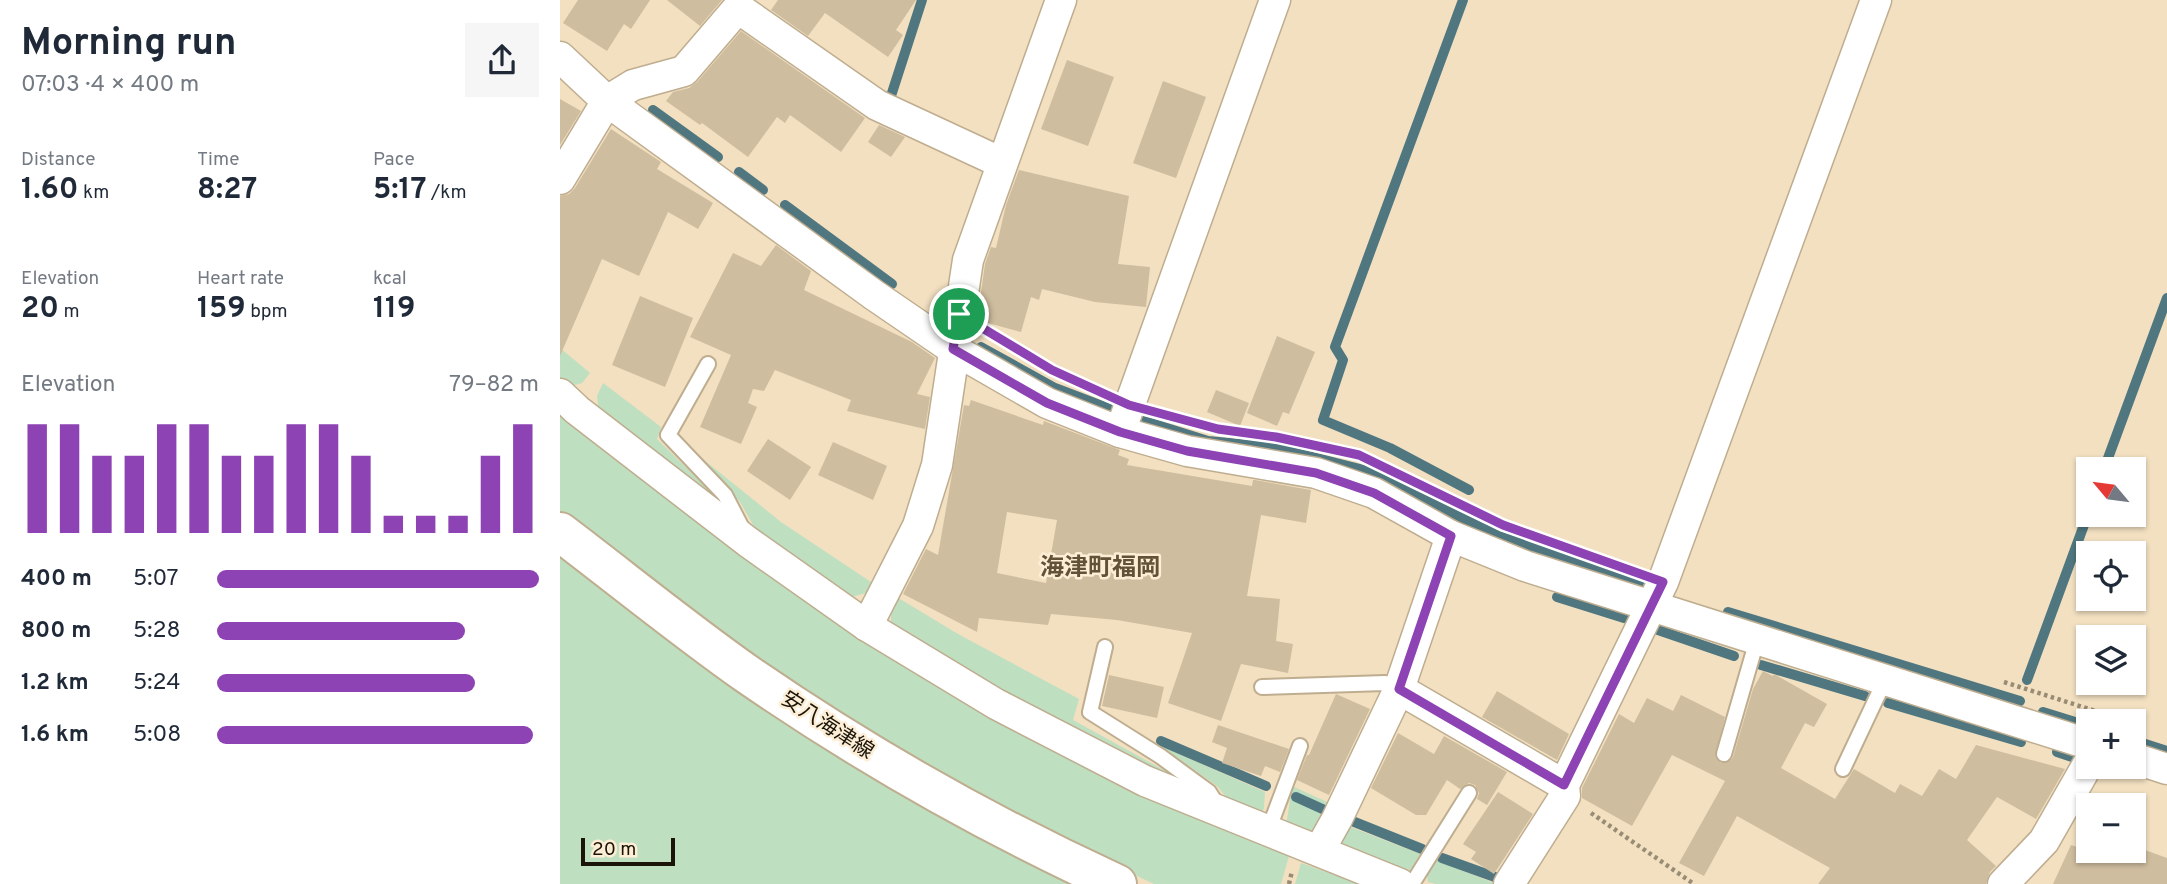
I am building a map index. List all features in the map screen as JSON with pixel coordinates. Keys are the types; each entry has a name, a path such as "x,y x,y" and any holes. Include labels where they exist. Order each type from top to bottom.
{"main road":[{"name":"安八海津線","path":"560,532 746,673 891,767 1048,852 1117,884"}],"street":[{"path":"867,626 918,526 937,465 968,260 1061,0"},
{"path":"1120,432 1275,0"},
{"path":"1509,884 1565,790 1663,582 1876,0"},
{"path":"560,179 607,101 633,85 684,71 738,8 877,105 1002,163"},
{"path":"560,57 607,101 874,295 953,349 1047,403 1120,432 1187,451 1316,473 1374,493 1451,536 1525,566 2076,740"},
{"path":"560,394 748,542 867,626 996,704 1145,780 1400,884"},
{"path":"1319,851 1399,689 1451,536"},
{"path":"1399,689 1565,790"},
{"path":"2146,762 2167,769"},
{"path":"2003,884 2044,841 2079,779"}],"lane":[{"path":"708,364 668,435 725,495 748,542"},
{"path":"1724,754 1757,640"},
{"path":"1105,647 1090,712 1160,756 1209,792 1221,811"},
{"path":"1843,769 1885,680"},
{"path":"1262,687 1385,683 1399,689"},
{"path":"1268,831 1300,746"},
{"path":"1412,884 1469,793"}],"path":[{"path":"1994,679 2089,709"},
{"path":"1565,790 1694,884"}],"green space":[{"path":"560,348 590,373 582,383 568,387 560,379"},
{"path":"603,383 661,427 657,439 725,506 599,413 597,396"},
{"path":"560,409 1117,780 1289,856 1281,884 1154,884 1061,840 904,755 796,685 671,599 560,513"},
{"path":"699,456 781,522 874,584 869,592 845,599 763,542 740,502"},
{"path":"560,556 640,620 753,699 963,828 1073,884 560,884"},
{"path":"895,596 958,634 1079,699 1073,720 1191,785 1067,731 891,630 891,604"},
{"path":"1159,745 1265,792 1261,816 1235,807 1217,786"},
{"path":"1292,786 1336,806 1316,833 1307,836 1286,827"},
{"path":"1343,824 1420,854 1409,872 1342,851 1334,839"},
{"path":"1435,859 1496,884 1428,882 1427,875"},
{"path":"1301,863 1360,884 1295,884"}],"building":[{"path":"578,0 650,0 631,29 624,24 607,51 563,23"},
{"path":"667,0 722,0 700,26"},
{"path":"778,0 916,0 896,30 903,35 888,57 825,13 808,36 771,10"},
{"path":"741,31 865,118 841,152 790,115 785,123 777,117 748,157 702,123 700,125 666,101 673,92 689,88 697,82"},
{"path":"1067,60 1114,77 1088,146 1041,129"},
{"path":"1163,81 1206,97 1176,178 1133,163"},
{"path":"560,99 581,111 560,145"},
{"path":"879,125 905,137 891,157 868,142"},
{"path":"611,129 661,162 657,169 713,203 698,229 668,212 639,276 602,259 560,356 560,196 569,194 575,188"},
{"path":"1019,170 1129,196 1118,264 1150,267 1146,307 1095,302 1042,289 1039,300 1031,297 1021,332 977,320 985,264 991,247 996,248 1006,205"},
{"path":"776,245 811,271 804,290 912,342 935,358 917,394 930,397 925,429 847,411 851,400 775,370 764,391 753,389 748,403 757,407 741,444 700,427 731,355 690,337 733,253 761,266"},
{"path":"640,296 693,318 665,387 612,365"},
{"path":"1277,336 1315,352 1289,414 1283,412 1277,426 1247,413"},
{"path":"1216,390 1249,403 1240,426 1207,412"},
{"path":"971,400 1043,425 1044,421 1120,450 1118,455 1129,459 1127,465 1252,486 1255,480 1311,490 1306,523 1261,515 1247,596 1280,599 1276,641 1293,644 1288,673 1241,664 1221,721 1168,703 1192,633 1117,620 1051,614 1048,625 979,618 977,632 903,594 926,549 938,555 964,405 969,406","holes":["1007,512 1057,520 1046,583 997,573"]},
{"path":"768,439 811,467 790,500 747,471"},
{"path":"833,442 887,466 873,500 818,475"},
{"path":"1763,671 1773,676 1774,674 1827,704 1814,727 1805,723 1781,768 1835,799 1854,769 1895,793 1900,784 1922,796 1939,769 1956,779 1976,745 2065,769 2036,819 1997,797 1967,840 1996,866 1990,872 1986,884 1818,884 1830,868 1737,816 1704,876 1679,863 1725,781 1672,755 1632,826 1582,798 1582,788 1619,714 1634,723 1647,698 1673,711 1681,695 1725,717 1715,756 1721,763 1730,761 1753,689"},
{"path":"1109,675 1164,687 1157,718 1102,706"},
{"path":"1497,691 1569,734 1557,760 1482,717"},
{"path":"1336,694 1370,709 1329,795 1297,780"},
{"path":"1218,725 1289,749 1280,772 1265,766 1261,776 1222,763 1227,748 1212,742"},
{"path":"1398,733 1434,754 1444,736 1507,772 1487,805 1477,799 1479,793 1475,785 1469,783 1460,789 1447,780 1426,815 1416,815 1371,788"},
{"path":"1498,792 1533,814 1494,874 1471,859 1476,852 1463,844"},
{"path":"2071,845 2076,847 2076,863 2146,863 2146,850 2167,858 2167,884 2053,884"}],"waterway":[{"path":"890,99 922,0"},
{"path":"1463,0 1335,347 1343,360 1323,420 1390,448 1469,490"},
{"path":"653,110 718,157"},
{"path":"739,172 763,190"},
{"path":"785,205 892,284"},
{"path":"2108,457 2167,298"},
{"path":"981,347 1055,388 1110,409"},
{"path":"1138,419 1208,441 1273,447 1364,470 1499,536 1639,583"},
{"path":"2027,680 2083,527"},
{"path":"1557,597 1624,618"},
{"path":"1728,612 2020,701"},
{"path":"1658,630 1734,656"},
{"path":"1761,665 1865,696"},
{"path":"1888,703 2021,742"},
{"path":"2043,712 2076,722"},
{"path":"1161,741 1266,786"},
{"path":"2146,744 2167,751"},
{"path":"2057,752 2075,758"},
{"path":"1296,797 1329,812"},
{"path":"1347,819 1422,849"},
{"path":"1442,858 1503,880"}],"district":[{"name":"海津町福岡","path":"1100,569"}],"route":[{"path":"959,314 1052,370 1129,405 1218,429 1276,437 1359,455 1503,525 1663,582 1564,785 1399,689 1451,536 1374,493 1316,473 1187,451 1120,432 1047,403 953,349 959,314"}]}
